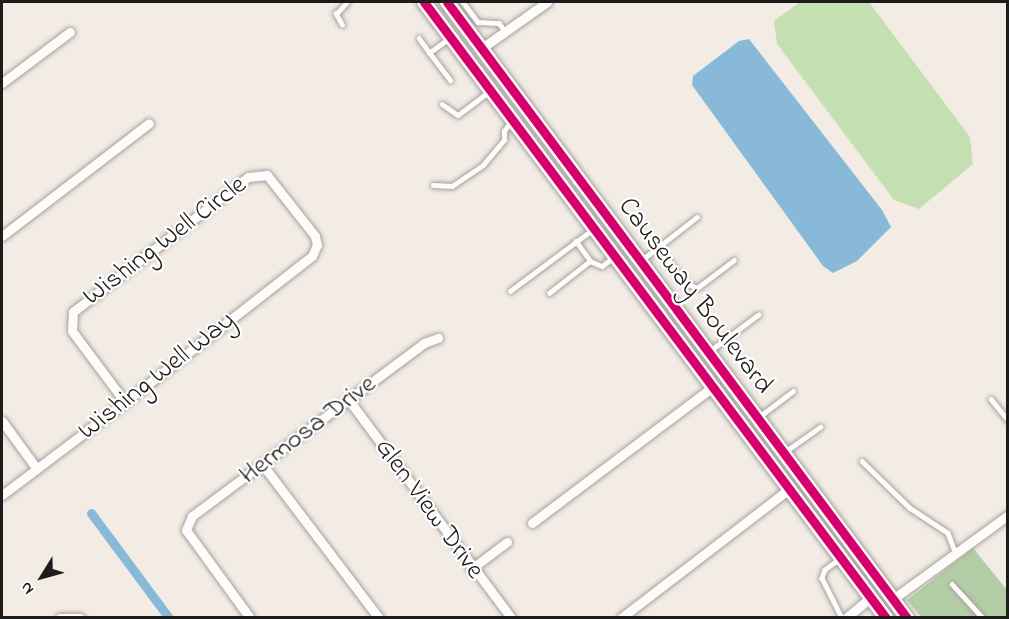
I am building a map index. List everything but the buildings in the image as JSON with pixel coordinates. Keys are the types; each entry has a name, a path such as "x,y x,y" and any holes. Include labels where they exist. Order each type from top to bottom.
{"main road":[{"name":"Causeway Boulevard","path":"424,2 596,227 883,614"},
{"path":"434,2 468,46 482,48"},
{"name":"Causeway Boulevard","path":"447,2 463,12 482,48 907,618"},
{"path":"871,597 884,587"},
{"path":"883,614 893,600"}],"street":[{"path":"482,48 547,2"},
{"path":"2,83 70,32"},
{"path":"2,236 149,123"},
{"name":"Wishing Well Circle","path":"125,402 72,331 70,320 78,306 252,174 271,178 312,230 317,242 312,256"},
{"name":"Wishing Well Way","path":"2,495 312,256"},
{"path":"620,260 639,258"},
{"name":"Hermosa Drive","path":"250,618 186,530 192,516 424,343 438,338"},
{"path":"532,523 714,386"},
{"name":"Glen View Drive","path":"348,399 471,569 511,618"},
{"path":"2,422 37,469"},
{"path":"262,464 379,618"},
{"path":"621,618 789,489"},
{"path":"893,600 1008,515"},
{"path":"471,569 507,542"},
{"path":"844,618 871,597"},
{"path":"60,618 80,618"}],"lane":[{"path":"342,25 336,14 347,2"},
{"path":"463,2 463,12 478,22 499,23 505,31"},
{"path":"430,53 451,37"},
{"path":"419,38 450,80"},
{"path":"442,104 458,115 492,90"},
{"path":"433,185 452,186 483,165 497,152 513,118"},
{"path":"639,258 658,247 697,217"},
{"path":"510,291 596,227"},
{"path":"576,242 590,261 602,266 620,260"},
{"path":"658,247 686,283 697,288 734,260"},
{"path":"549,293 590,261"},
{"path":"709,352 758,315"},
{"path":"758,418 793,391"},
{"path":"991,399 1008,420"},
{"path":"784,453 820,427"},
{"path":"862,460 910,508 948,533 956,554"},
{"path":"841,558 825,570 822,578 844,618"},
{"path":"952,584 983,618"}],"green space":[{"path":"800,2 869,2 970,137 973,164 919,209 894,200 777,44 774,21"},
{"path":"973,548 1007,590 1007,617 921,617 907,600"}],"water":[{"path":"749,39 882,210 891,227 857,261 833,273 823,266 692,85 693,76 739,41"}],"waterway":[{"path":"91,513 169,618"}],"cycle path":[{"path":"424,2 886,618"},
{"path":"447,2 907,618"}]}
